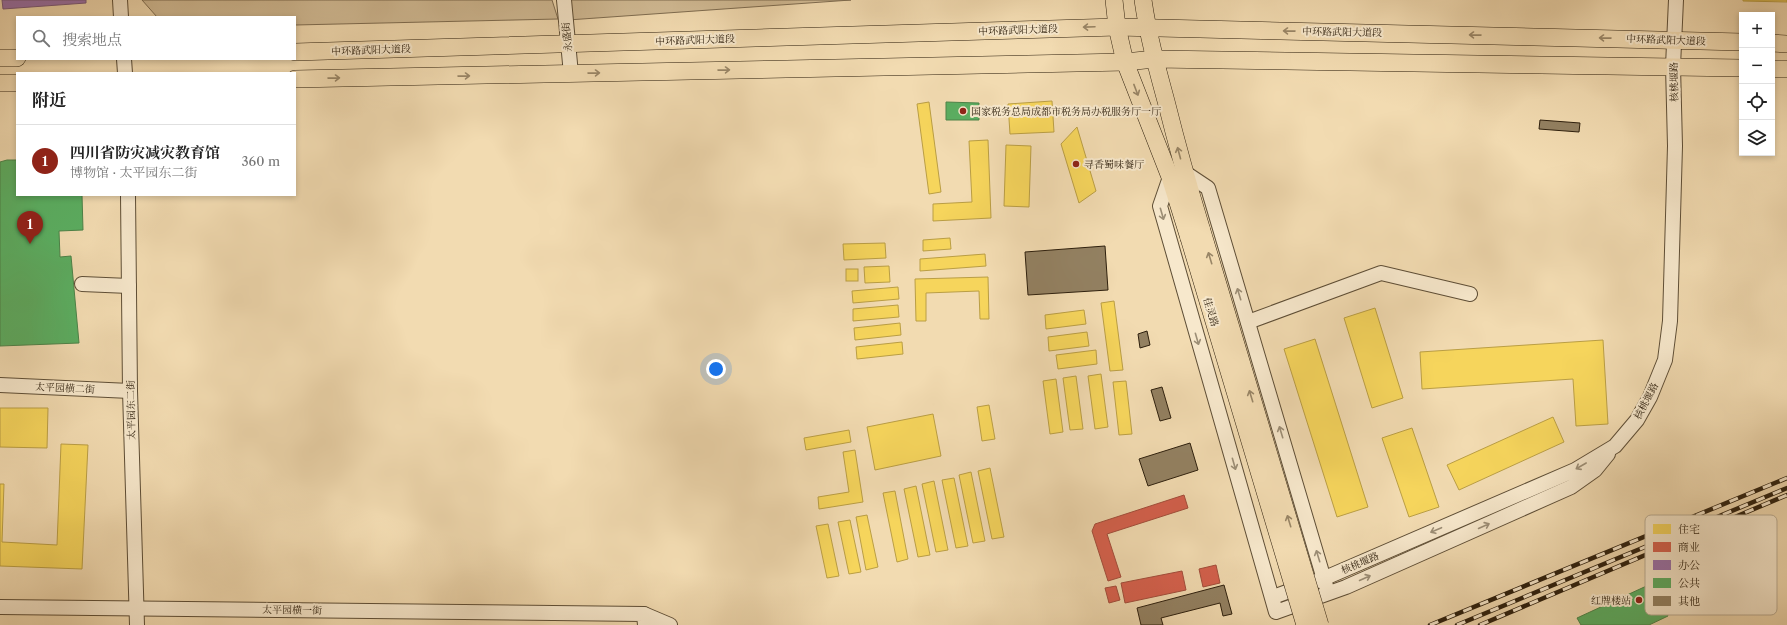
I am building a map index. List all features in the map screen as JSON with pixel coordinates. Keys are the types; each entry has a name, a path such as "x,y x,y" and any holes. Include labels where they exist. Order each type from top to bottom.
{"main road":[{"name":"佳灵路","path":"1114,0 1117,26 1125,62 1177,175"},
{"name":"佳灵路","path":"1143,0 1147,28 1155,59 1177,175 1320,625"},
{"name":"中环路武阳大道段","path":"296,52 1117,26 1147,28 1739,42"},
{"path":"1775,44 1787,44"},
{"path":"0,58 16,58"},
{"path":"296,79 1125,62 1155,59 1739,68"},
{"path":"1775,69 1787,69"},
{"path":"0,84 16,83"},
{"name":"佳灵路","path":"1196,235 1305,625"}],"street":[{"path":"120,0 121,16"},
{"name":"永盛街","path":"564,0 571,74"},
{"name":"核桃堰路","path":"1272,596 1325,578 1575,470 1615,446 1637,420 1650,397 1665,360 1670,321 1675,146 1674,40 1676,0"},
{"path":"124,60 125,72"},
{"path":"1328,594 1325,578 1208,188 1177,175 1160,206 1276,612 1328,594 1571,487 1595,470 1615,446"},
{"name":"太平园东二街","path":"128,196 130,390 137,625"},
{"path":"1248,322 1381,273 1470,294"},
{"path":"82,284 129,286"},
{"name":"太平园横二街","path":"0,385 130,390"},
{"name":"太平园横一街","path":"0,607 644,620"},
{"path":"644,620 670,625"}],"shaded area":[{"path":"142,0 552,0 558,19 296,25 296,16 156,16"},
{"path":"566,0 851,0 568,20"}],"building: 住宅":[{"path":"1743,0 1787,0 1787,2 1743,1"},
{"path":"1052,101 1054,132 1010,134 1008,104"},
{"path":"929,102 941,192 929,194 917,104"},
{"path":"1077,127 1096,191 1079,203 1061,144"},
{"path":"988,140 991,218 933,221 933,204 972,202 969,141"},
{"path":"1006,145 1031,146 1029,207 1004,206"},
{"path":"950,238 951,249 923,251 923,240"},
{"path":"885,243 886,258 844,260 843,244"},
{"path":"985,254 986,266 920,271 920,259"},
{"path":"889,266 890,282 865,283 864,267"},
{"path":"846,269 858,269 858,281 846,281"},
{"path":"988,277 989,319 980,319 979,291 926,293 926,321 916,321 915,279"},
{"path":"898,287 899,299 853,303 852,291"},
{"path":"1114,301 1123,370 1110,371 1101,303"},
{"path":"898,305 899,317 853,321 853,309"},
{"path":"1375,308 1403,398 1372,408 1344,318"},
{"path":"1084,310 1086,324 1046,329 1045,315"},
{"path":"900,323 901,335 855,340 854,328"},
{"path":"1087,332 1089,346 1049,351 1048,337"},
{"path":"1315,339 1368,507 1337,517 1284,349"},
{"path":"1603,340 1608,424 1576,426 1573,379 1422,389 1420,352"},
{"path":"902,342 903,354 857,359 856,347"},
{"path":"1096,350 1097,364 1058,369 1056,355"},
{"path":"1101,374 1108,427 1095,429 1088,376"},
{"path":"1076,376 1083,429 1070,430 1063,378"},
{"path":"1056,379 1063,432 1050,434 1043,381"},
{"path":"1126,381 1132,434 1119,435 1113,382"},
{"path":"989,405 995,439 982,441 977,407"},
{"path":"0,408 48,408 47,448 0,447"},
{"path":"933,414 941,456 875,470 867,427"},
{"path":"1553,417 1564,442 1459,490 1447,465"},
{"path":"1412,428 1439,507 1409,517 1382,438"},
{"path":"849,430 851,442 806,450 804,438"},
{"path":"61,444 88,445 82,569 0,566 0,484 4,484 2,542 57,545"},
{"path":"855,450 863,502 819,509 818,497 849,492 843,452"},
{"path":"990,468 1004,537 992,539 978,471"},
{"path":"971,472 985,541 973,543 959,475"},
{"path":"954,478 968,546 956,548 942,480"},
{"path":"934,481 948,550 936,552 922,484"},
{"path":"916,486 930,555 918,557 904,489"},
{"path":"895,491 908,559 897,562 883,493"},
{"path":"867,515 878,567 866,570 856,517"},
{"path":"850,520 861,572 849,574 838,522"},
{"path":"828,524 839,576 827,578 816,526"}],"building: 商业":[{"path":"1184,495 1188,508 1107,534 1121,577 1108,581 1092,531 1095,524"},
{"path":"1216,565 1220,583 1203,587 1199,569"},
{"path":"1182,571 1186,590 1125,603 1121,583"},
{"path":"1116,586 1120,600 1109,603 1105,588"}],"building: 办公":[{"path":"2,0 86,0 86,3 3,9"}],"building: 公共":[{"name":"国家税务总局成都市税务局办税服务厅一厅","path":"946,102 979,103 979,120 946,120"},
{"path":"16,160 16,196 82,196 83,230 59,231 60,257 71,256 79,343 0,346 0,162"},
{"name":"红牌楼站","path":"1645,587 1645,615 1668,616 1649,625 1581,625 1577,618"}],"building: 其他":[{"path":"1540,120 1580,123 1579,132 1539,129"},
{"path":"1105,246 1108,290 1028,295 1025,252"},
{"path":"1147,331 1150,345 1140,348 1138,334"},
{"path":"1162,387 1171,418 1160,421 1151,390"},
{"path":"1190,443 1198,470 1148,486 1139,459"},
{"path":"1224,585 1232,614 1223,616 1220,603 1161,618 1163,625 1141,625 1137,608"}],"railway":[{"path":"1697,515 1787,478"},
{"path":"1722,515 1787,488"},
{"path":"1740,515 1787,495"},
{"path":"1430,625 1645,536"},
{"path":"1457,625 1645,547"},
{"path":"1480,625 1645,555"}],"place":[{"name":"国家税务总局成都市税务局办税服务厅一厅","path":"963,111"},
{"name":"寻香蜀味餐厅","path":"1076,164"},
{"name":"四川省防灾减灾教育馆","path":"30,244"},
{"name":"红牌楼站","path":"1639,600"}]}
